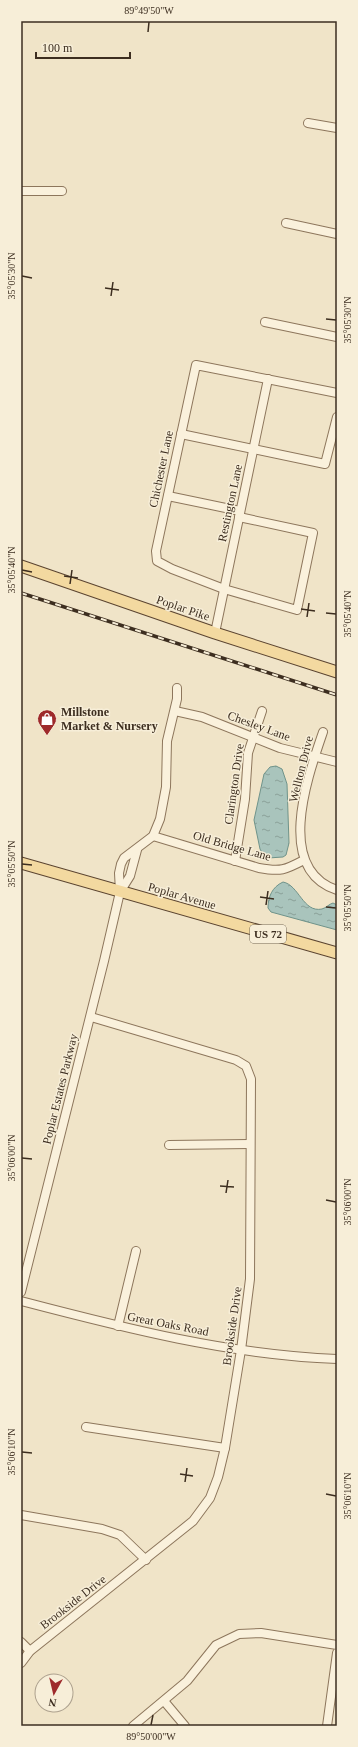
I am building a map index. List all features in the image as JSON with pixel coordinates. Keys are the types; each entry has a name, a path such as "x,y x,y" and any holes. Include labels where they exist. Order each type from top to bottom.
{"main road":[{"name":"Poplar Pike","path":"21,566 215,633 337,672"},
{"name":"Poplar Avenue","path":"21,863 337,953"}],"street":[{"path":"308,123 337,128"},
{"path":"21,191 62,191"},
{"path":"286,223 337,234"},
{"path":"265,322 337,337"},
{"name":"Chichester Lane","path":"224,589 162,565 156,557 168,496 196,364 268,379"},
{"path":"268,379 337,394"},
{"name":"Restington Lane","path":"215,633 268,379"},
{"path":"181,434 325,464 337,416"},
{"path":"168,496 313,533 297,610 224,589"},
{"path":"153,836 157,829 166,787 167,741 177,699 177,688"},
{"name":"Chesley Lane","path":"174,711 202,717 280,748 337,762"},
{"name":"Clarington Drive","path":"235,861 245,800 246,768 253,738 262,711"},
{"name":"Wellton Drive","path":"323,732 314,757 303,805 300,844 304,860 316,878 326,886 337,890"},
{"name":"Poplar Estates Parkway","path":"21,1292 91,1017 120,892 119,873 121,864 124,858 138,849 153,836"},
{"name":"Old Bridge Lane","path":"153,836 235,861 276,871 288,868 304,860"},
{"name":"Brookside Drive","path":"21,1663 30,1651 193,1521 210,1498 218,1477 225,1448 241,1350 250,1279 251,1079 246,1066 236,1060 91,1017"},
{"path":"169,1145 250,1144"},
{"path":"118,1326 136,1252"},
{"name":"Great Oaks Road","path":"21,1301 118,1326 241,1350 296,1357 337,1359"},
{"path":"86,1427 225,1448"},
{"path":"21,1515 102,1529 120,1535 146,1560"},
{"path":"133,1726 187,1681 216,1645 239,1634 261,1634 337,1645"},
{"path":"21,1642 30,1651"},
{"path":"327,1726 337,1652"},
{"path":"164,1700 185,1726"}],"water":[{"path":"276,766 282,769 287,784 289,843 286,855 283,857 268,858 264,856 260,849 254,820 264,774 270,767"},
{"path":"283,882 293,888 310,907 322,909 333,903 337,905 337,930 271,912 268,908 270,896 273,890"}],"railway":[{"path":"21,593 337,695"}],"place":[{"name":"Millstone Market & Nursery","path":"47,736"}]}
